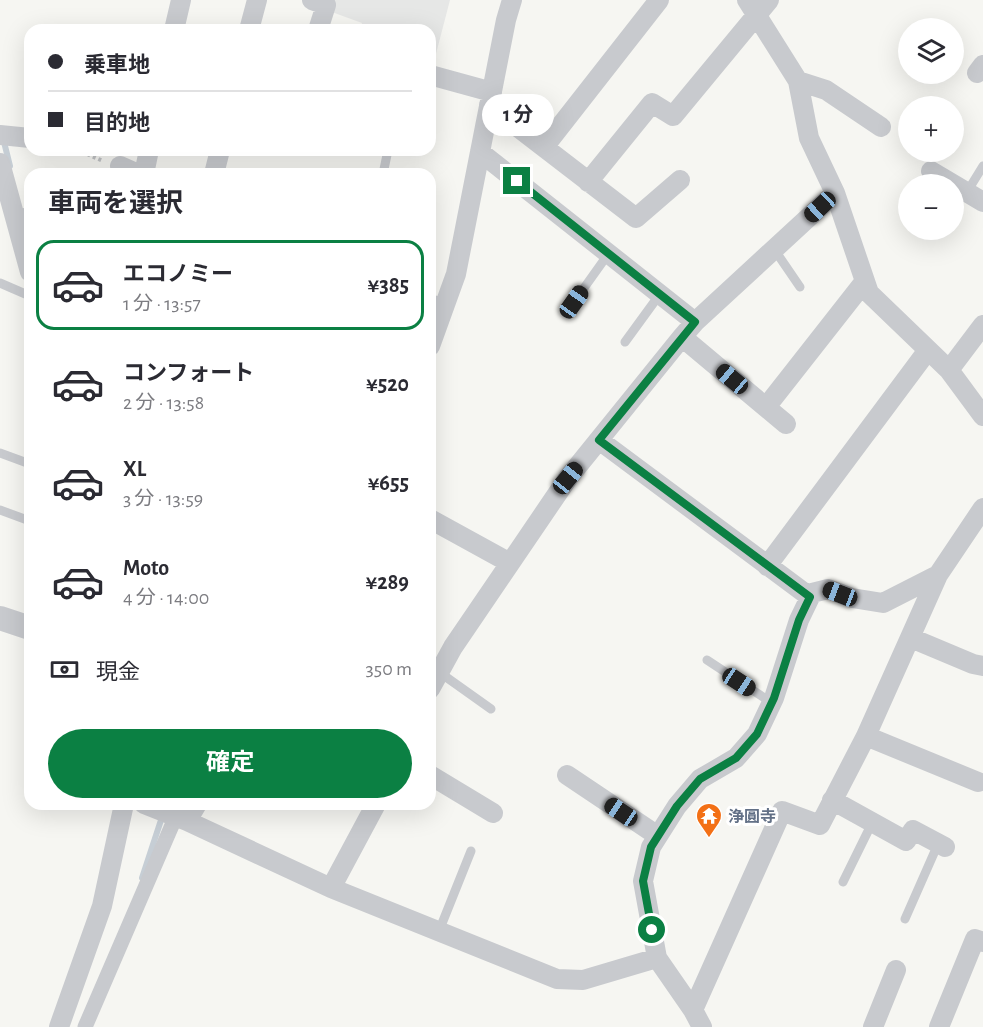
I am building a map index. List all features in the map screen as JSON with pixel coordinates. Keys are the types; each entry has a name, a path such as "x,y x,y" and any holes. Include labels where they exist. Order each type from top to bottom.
{"street":[{"path":"175,24 181,0"},
{"path":"251,24 257,0"},
{"path":"438,301 456,274 506,20 512,0"},
{"path":"544,147 659,0"},
{"path":"317,1 326,5 320,24"},
{"path":"588,182 652,103 673,116 758,5 798,81 809,138 835,193 869,293 949,370 983,416"},
{"path":"436,77 490,99 544,147 636,218 680,180"},
{"path":"798,81 826,90 881,127"},
{"path":"0,135 24,137"},
{"path":"480,152 695,322"},
{"path":"0,163 24,249"},
{"path":"120,166 124,168"},
{"path":"932,171 975,197"},
{"path":"436,677 453,647 568,478 695,322 835,193"},
{"path":"766,407 866,281"},
{"path":"949,370 983,325"},
{"path":"682,338 786,424"},
{"path":"768,566 928,350"},
{"path":"599,440 810,597"},
{"path":"695,1020 782,811 819,825 866,736 938,575 981,516"},
{"path":"436,522 510,563"},
{"path":"695,1020 657,958 643,881 651,847 677,806 700,779 736,758 757,734 772,704 799,620 812,593 828,589 852,598 883,603 938,575"},
{"path":"0,618 24,626"},
{"path":"911,638 983,666"},
{"path":"866,736 978,782"},
{"path":"567,775 658,837"},
{"path":"436,780 493,813"},
{"path":"832,800 906,841 913,830 941,845"},
{"path":"59,1027 102,906 123,810"},
{"path":"331,888 373,810"},
{"path":"85,1027 166,811 331,888 557,979 583,980 657,958"},
{"path":"939,1027 975,939 983,942"},
{"path":"873,1027 896,970"}],"lane":[{"path":"975,197 983,166"},
{"path":"774,249 800,287"},
{"path":"574,302 609,253"},
{"path":"0,283 24,293"},
{"path":"625,342 660,294"},
{"path":"0,453 24,462"},
{"path":"0,510 24,519"},
{"path":"707,660 772,704"},
{"path":"436,682 491,709"},
{"path":"843,882 872,823"},
{"path":"905,919 941,845"},
{"path":"439,932 471,851"}],"shaded area":[{"path":"333,0 450,0 436,54 436,24 362,24 329,11"}],"waterway":[{"path":"3,138 10,166"},
{"path":"142,878 163,814"}],"place":[{"name":"浄圓寺","path":"709,839"}],"route":[{"path":"517,181 695,322 599,440 810,597 799,620 774,698 757,734 736,758 700,779 677,806 651,847 643,881 652,930"}]}
